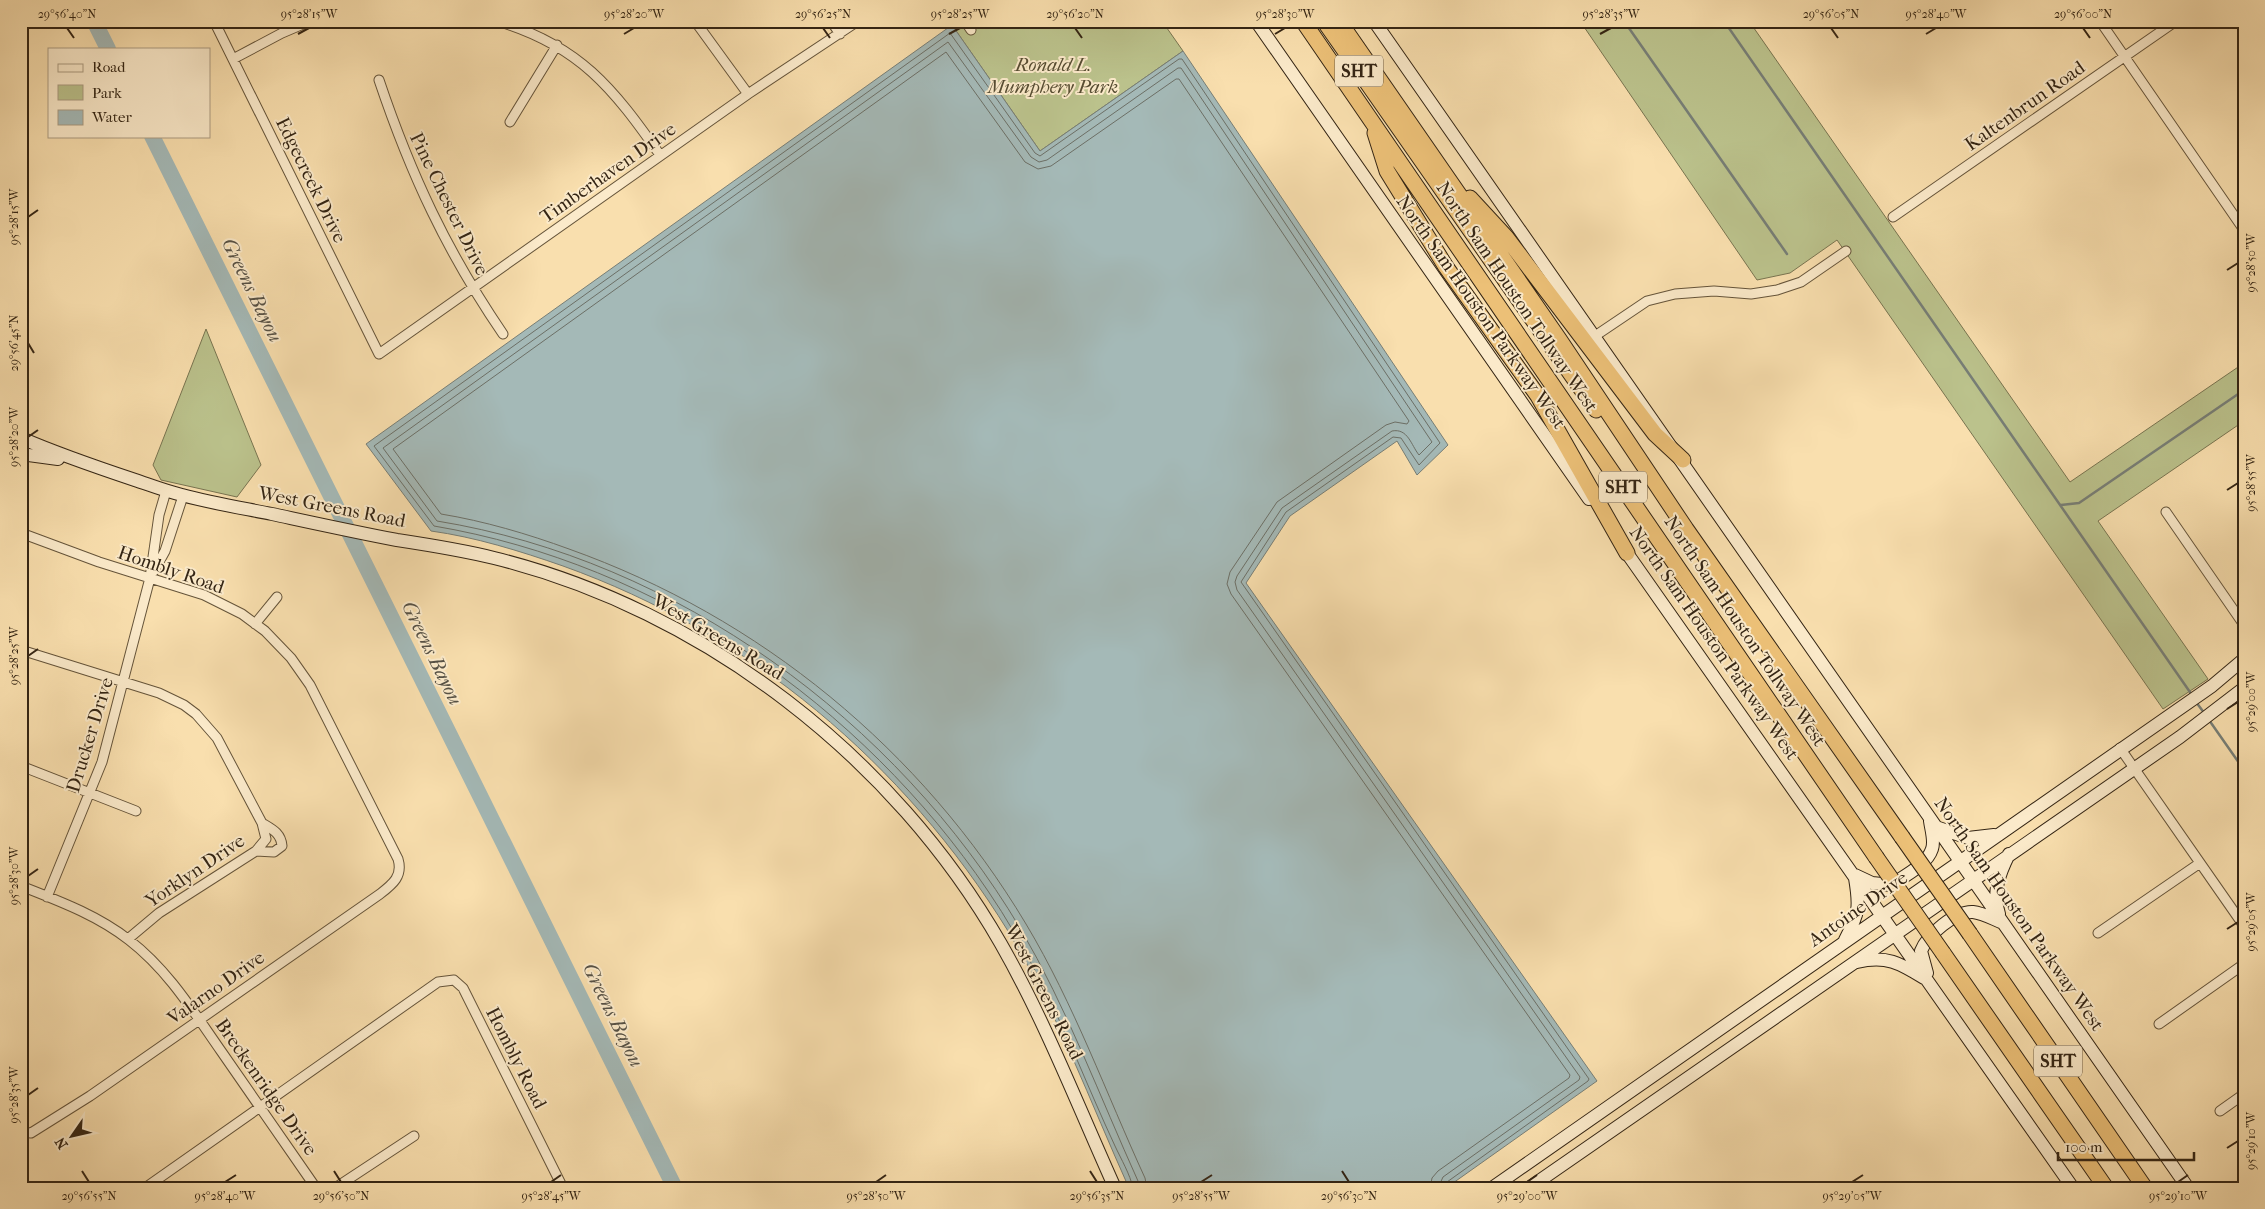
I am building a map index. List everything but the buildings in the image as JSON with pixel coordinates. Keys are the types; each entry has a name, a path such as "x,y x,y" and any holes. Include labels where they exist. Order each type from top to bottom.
{"highway":[{"name":"North Sam Houston Tollway West","path":"1303,21 1876,857 2106,1188"},
{"name":"North Sam Houston Tollway West","path":"1324,21 1551,348 1653,490 1686,529"},
{"name":"North Sam Houston Tollway West","path":"1338,21 1576,363 1686,529 1970,934 2145,1188"},
{"path":"1370,117 1387,171 1446,267 1538,396 1627,553"},
{"path":"1431,156 1506,237 1655,434 1683,460"}],"main road":[{"name":"North Sam Houston Parkway West","path":"1256,21 2073,1188"},
{"name":"North Sam Houston Parkway West","path":"1374,21 1683,460 1972,880 2188,1188"},
{"name":"West Greens Road","path":"21,438 183,496 398,540 442,546 500,560 566,581 624,604 685,635 757,680 798,710 847,753 903,810 933,845 974,902 999,940 1041,1020 1114,1188"},
{"name":"West Greens Road","path":"21,454 84,462"},
{"name":"Antoine Drive","path":"1492,1188 2120,748 2212,686 2244,659"},
{"path":"1529,1188 2180,737 2244,688"},
{"path":"1855,875 1872,883 1890,886 1926,861 1932,850 1932,821 1968,838 1999,833"},
{"path":"2002,923 1996,902 1996,889 2009,854"},
{"path":"1844,941 1857,917 1859,902 1855,875"},
{"path":"1929,981 1921,951 1934,932 1962,913 1979,913 2002,923"},
{"path":"1851,964 1877,958 1889,960 1903,965 1929,981"},
{"path":"1742,1013 1754,1031"},
{"path":"1614,1102 1626,1120"}],"street":[{"name":"Edgecreek Drive","path":"214,21 379,354"},
{"path":"233,60 282,33 310,21"},
{"path":"497,21 519,28 557,45 584,64 619,99 660,155"},
{"path":"695,21 748,94"},
{"path":"831,21 840,34"},
{"name":"Timberhaven Drive","path":"379,354 660,155 858,21"},
{"path":"965,21 971,30"},
{"path":"2100,21 2244,230"},
{"name":"Kaltenbrun Road","path":"1893,217 2176,21"},
{"path":"510,122 557,45"},
{"name":"Pine Chester Drive","path":"379,80 410,167 472,289 503,334"},
{"path":"1595,336 1647,301 1675,294 1714,291 1751,294 1777,290 1801,282 1846,251"},
{"name":"Drucker Drive","path":"47,897 102,762 150,578 159,516 166,491"},
{"name":"Drucker Drive","path":"150,578 165,551 183,496"},
{"path":"2166,512 2244,625"},
{"name":"Hombly Road","path":"21,534 98,562 218,601 255,624 283,649 310,685 393,848"},
{"path":"255,624 277,598"},
{"path":"21,650 171,698 196,714 207,724 217,738 262,823 275,830 281,840 282,846 274,852 256,851"},
{"path":"2120,748 2244,926"},
{"path":"21,766 136,811"},
{"name":"Yorklyn Drive","path":"128,939 159,914 256,851 266,839 262,823"},
{"name":"Valarno Drive","path":"21,1132 31,1133 49,1123 396,882 401,868 393,848"},
{"path":"2098,933 2200,863"},
{"name":"Breckenridge Drive","path":"21,886 92,916 128,939 155,962 199,1020 316,1188"},
{"path":"2159,1024 2244,964"},
{"name":"Hombly Road","path":"145,1188 259,1106 438,982 454,980 463,988 563,1188"},
{"path":"2220,1111 2244,1094"},
{"path":"335,1188 414,1136"}],"green space":[{"name":"Ronald L. Mumphery Park","path":"957,21 1162,21 1183,51 1040,151 952,25"},
{"path":"1580,21 1749,21 2070,482 2244,363 2244,421 2098,521 2208,679 2163,709 1837,240 1790,273 1757,280"},
{"path":"206,329 261,465 237,497 161,480 153,465"}],"water":[{"path":"952,25 1040,151 1183,51 1448,445 1417,475 1397,441 1290,516 1246,583 1597,1081 1446,1188 1129,1188 1042,992 1008,931 967,870 921,813 871,759 817,711 759,667 697,628 632,594 563,566 530,555 464,537 431,531 366,444"}],"waterway":[{"name":"Greens Bayou","path":"94,21 108,48"},
{"path":"1624,21 1787,254"},
{"path":"1724,21 2192,695"},
{"name":"Greens Bayou","path":"153,138 675,1188"},
{"path":"2061,505 2079,503 2244,390"},
{"path":"2196,702 2205,714"},
{"path":"2209,720 2244,770"}]}
